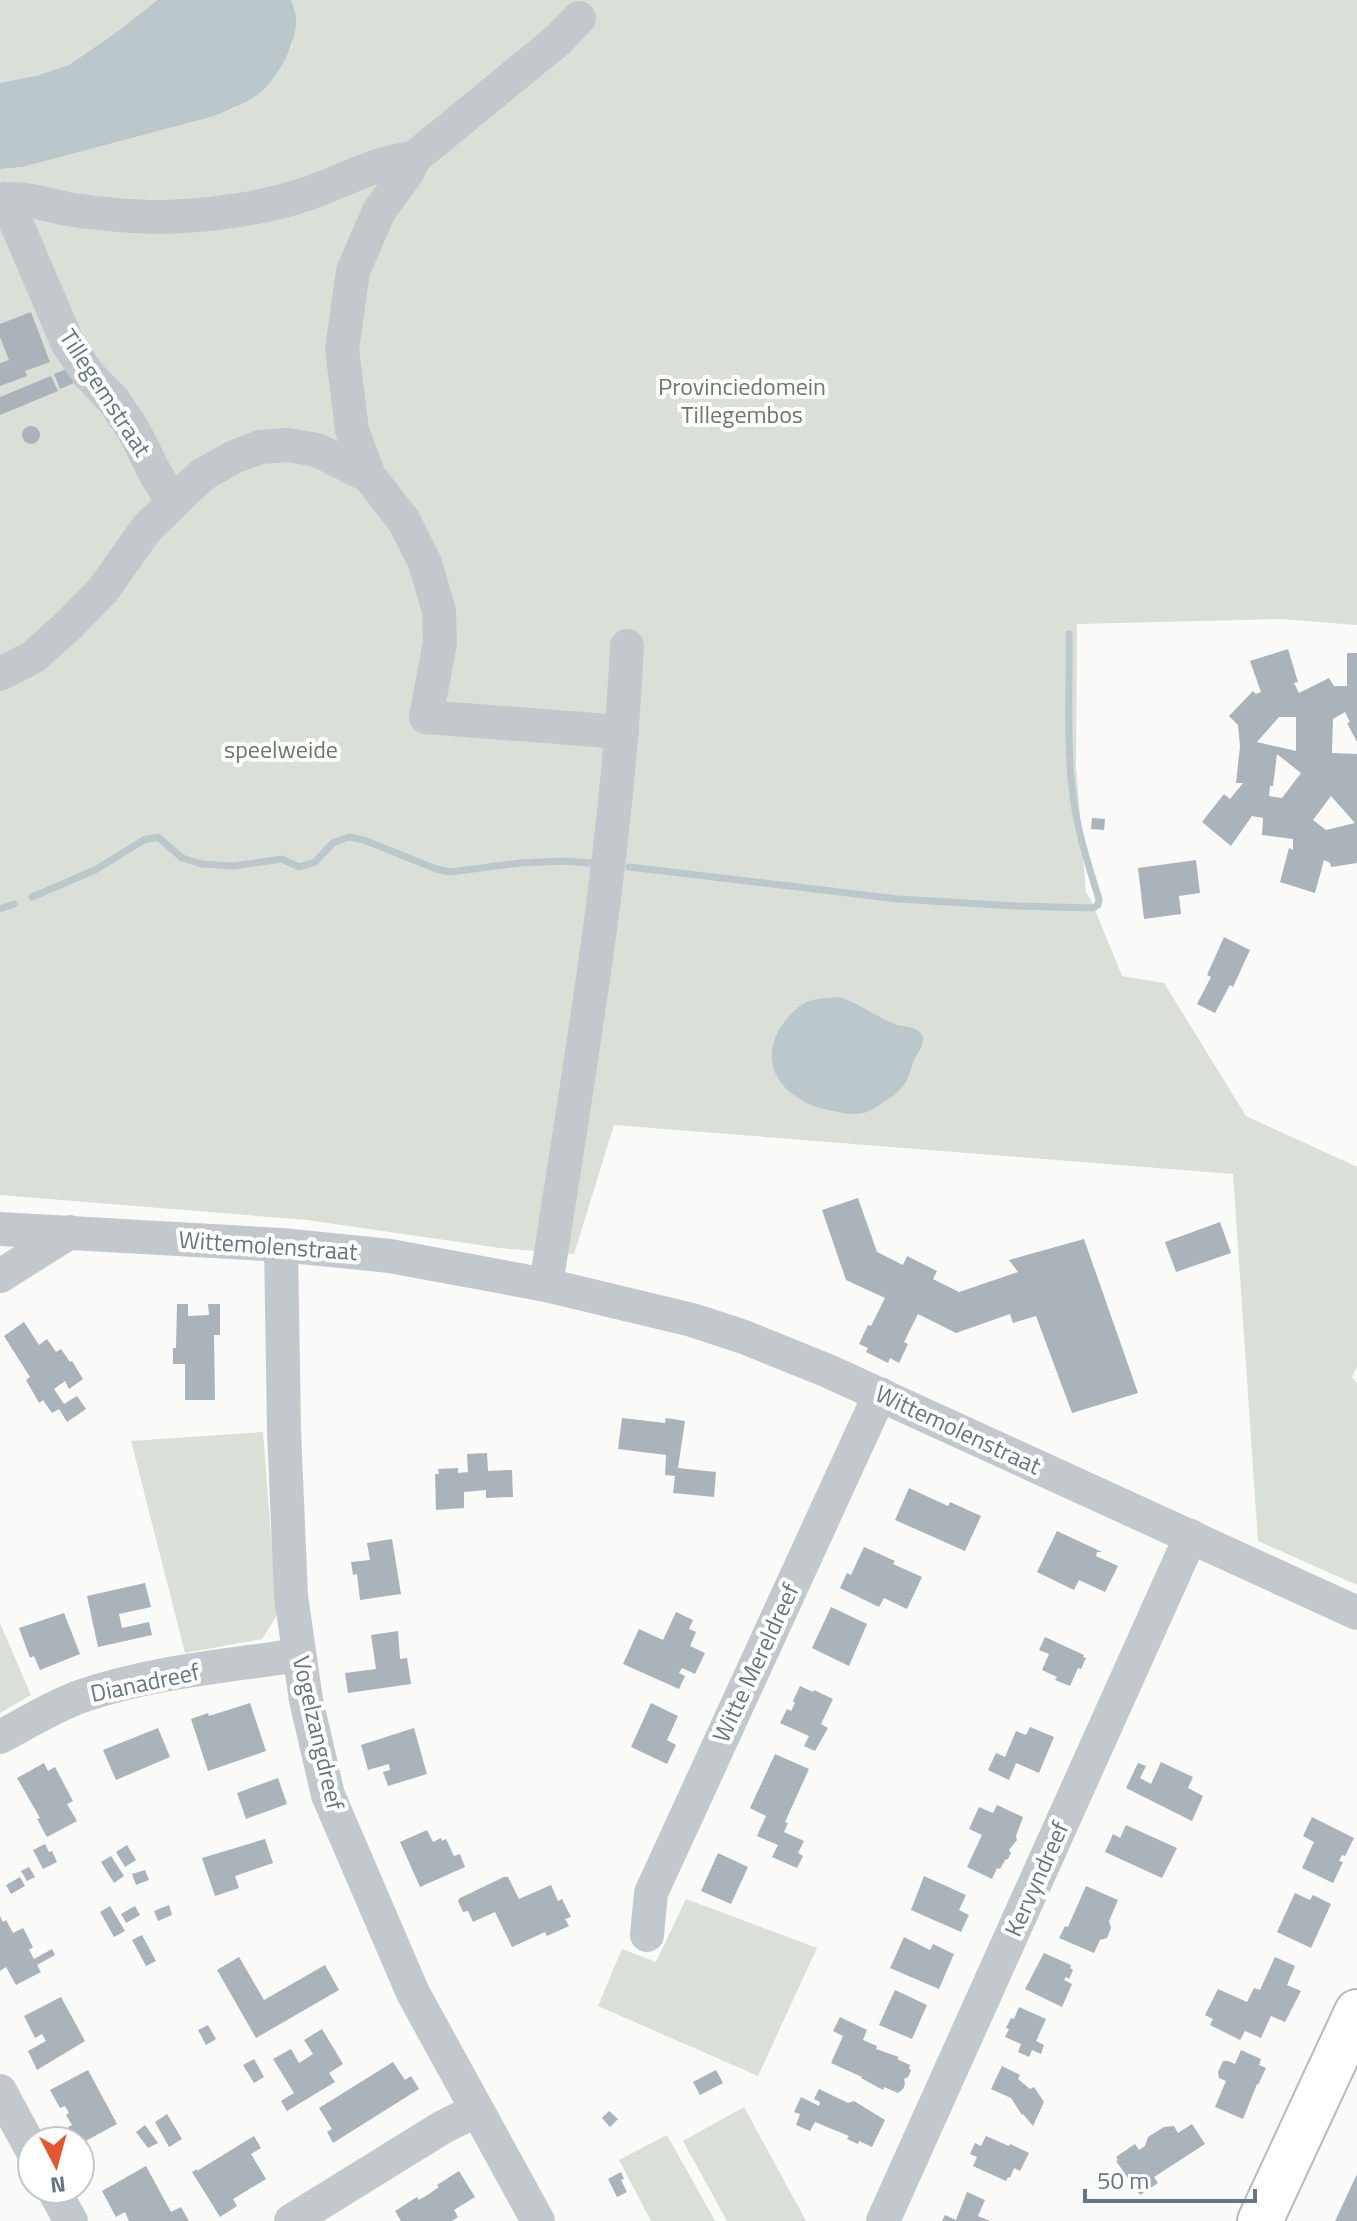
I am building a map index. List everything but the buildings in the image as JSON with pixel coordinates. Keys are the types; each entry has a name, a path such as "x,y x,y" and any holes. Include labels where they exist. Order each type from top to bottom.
{"main road":[{"path":"1260,2221 1357,2012"}],"street":[{"path":"579,18 558,40 414,158 407,173 379,211 353,271 342,349 352,430 369,476 404,521 425,563 439,611 440,643 426,717 622,732"},
{"path":"3,200 120,216 182,216 240,209 301,196 396,160 414,158"},
{"name":"Tillegemstraat","path":"3,200 68,344 134,431 173,502"},
{"path":"0,674 33,657 70,624 103,590 147,528 202,475 234,457 260,447 288,445 317,450 369,476"},
{"path":"546,1285 590,997 622,732 627,646"},
{"name":"Wittemolenstraat","path":"0,1229 281,1245 390,1256 546,1285 692,1320 776,1349 880,1394 1357,1613"},
{"path":"0,1276 70,1232"},
{"name":"Vogelzangdreef","path":"281,1245 291,1596 311,1725 328,1795 413,1993 538,2221"},
{"name":"Witte Mereldreef","path":"647,1935 651,1893 880,1394"},
{"name":"Kervyndreef","path":"883,2221 1191,1536"},
{"name":"Dianadreef","path":"0,1737 61,1704 115,1685 299,1655"},
{"path":"0,2091 18,2125"},
{"path":"291,2221 443,2127 477,2110"}],"green space":[{"path":"0,0 157,0 69,65 0,83"},
{"name":"Provinciedomein Tillegembos","path":"291,0 1357,0 1357,625 1281,619 1077,624 1076,765 1086,893 1122,976 1164,983 1246,1116 1357,1167 1357,1366 1352,1377 1357,1384 1357,1585 1258,1541 1233,1174 614,1125 574,1254 500,1248 307,1220 0,1195 0,169 23,167 235,108 279,69 292,46 296,19"},
{"path":"263,1432 277,1615 262,1639 185,1653 131,1441"},
{"path":"0,1623 31,1695 0,1713"},
{"path":"686,1899 817,1948 758,2076 598,2006 622,1949 656,1962"},
{"path":"744,2107 806,2221 727,2221 683,2141"},
{"path":"667,2135 715,2221 651,2221 619,2160"}],"shaded area":[{"path":"157,0 291,0 296,19 293,39 272,81 257,95 234,108 211,117 23,167 0,169 0,83 69,65"},
{"path":"839,997 894,1024 917,1030 923,1039 903,1087 864,1113 828,1110 798,1098 786,1089 773,1065 772,1051 776,1036 793,1012 809,1001"}],"waterway":[{"path":"629,867 898,899 1093,908 1098,905 1099,899 1078,826 1070,770 1069,634"},
{"path":"32,897 95,870 144,840 158,837 182,858 202,864 234,866 282,859 299,867 315,862 333,843 349,837 450,872 520,863 590,863"},
{"path":"0,909 14,904"}],"park label":[{"name":"speelweide","path":"281,750"}]}
